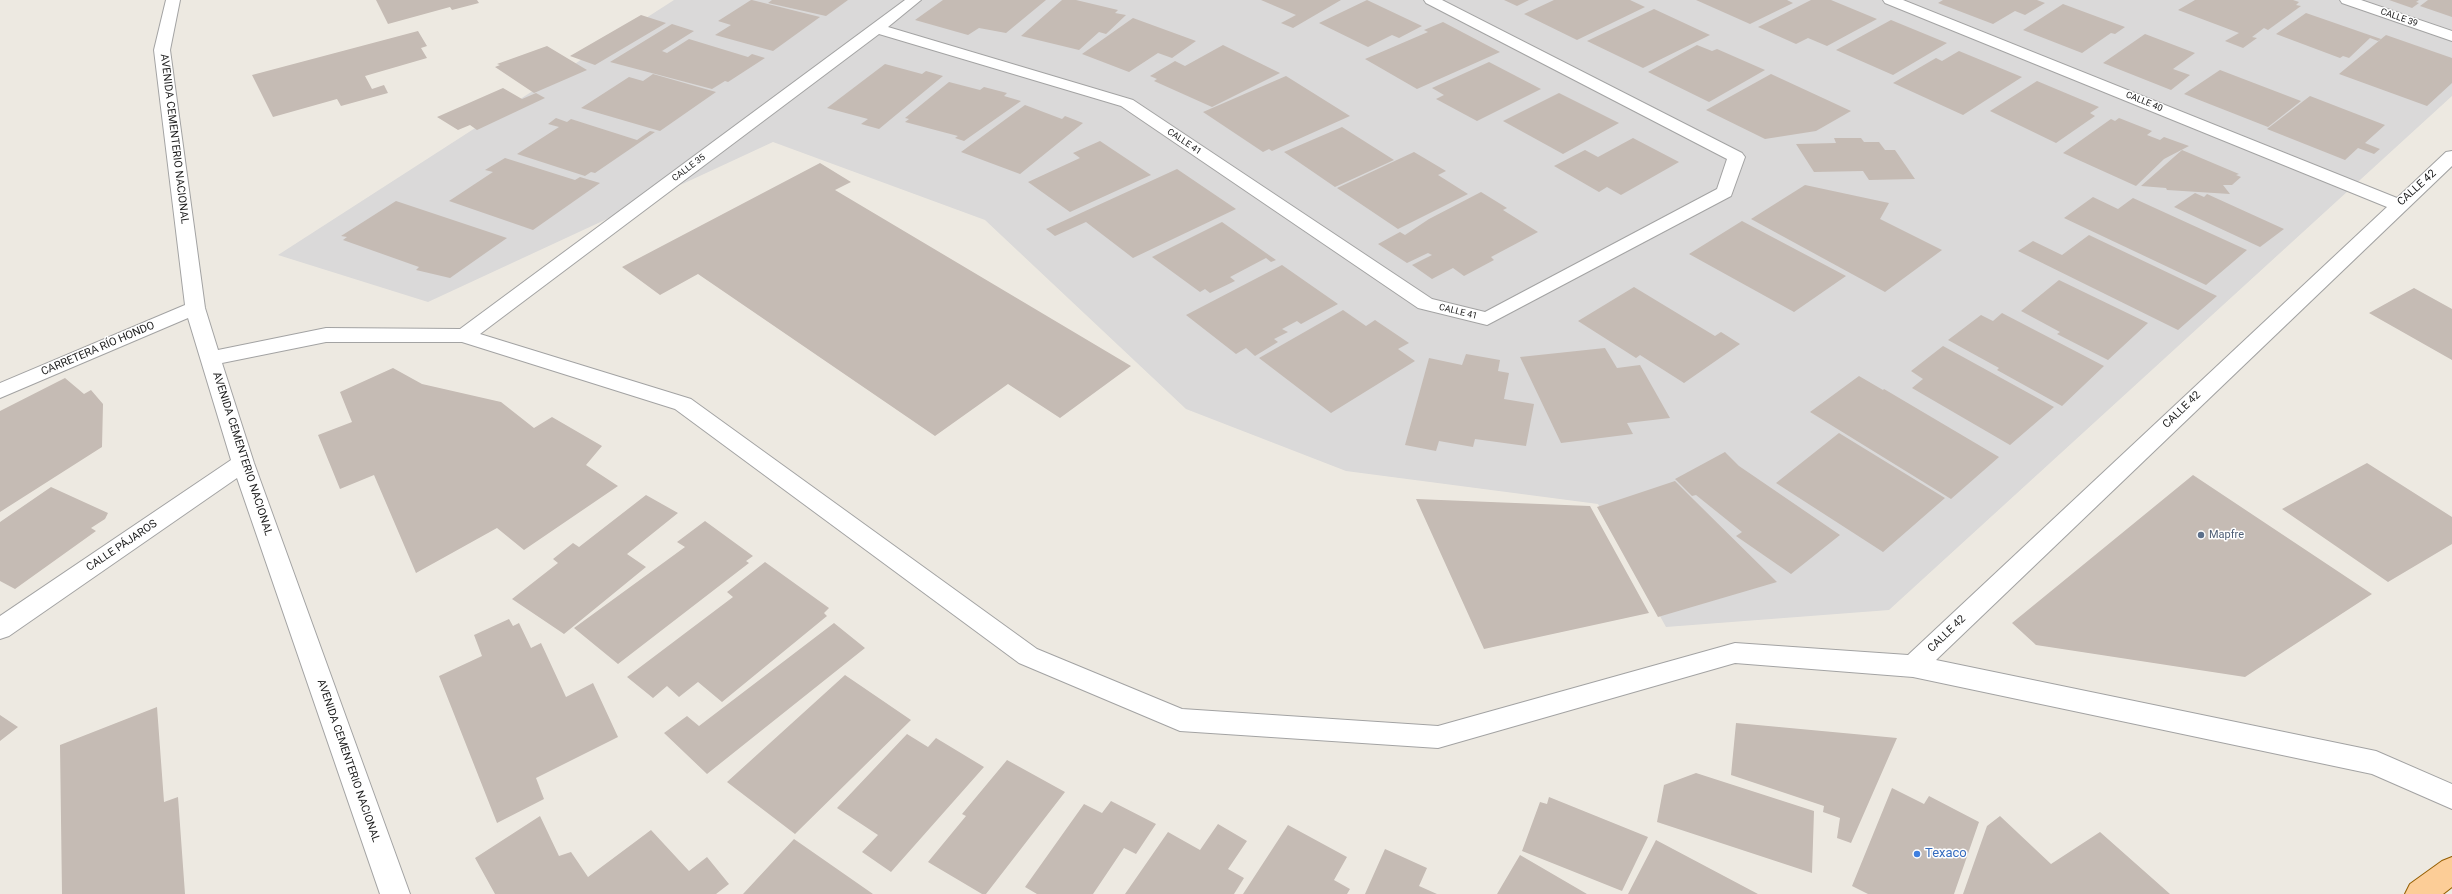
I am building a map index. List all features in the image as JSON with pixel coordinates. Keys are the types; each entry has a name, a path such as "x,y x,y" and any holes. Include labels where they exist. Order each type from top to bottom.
{"main road":[{"path":"2420,894 2452,870"}],"street":[{"name":"AVENIDA CEMENTERIO NACIONAL","path":"173,0 162,50 195,308 243,463 394,894"},
{"name":"CALLE 35","path":"464,336 914,0"},
{"name":"CALLE 41","path":"876,28 1127,103 1425,304 1487,319 1725,192 1736,157 1431,0"},
{"name":"CALLE 40","path":"1890,0 2398,205"},
{"name":"CALLE 39","path":"2347,0 2452,36"},
{"name":"CALLE 42","path":"1913,666 2398,205 2447,167"},
{"name":"CARRETERA RÍO HONDO","path":"0,391 195,308"},
{"path":"211,358 326,335 450,334 464,336 684,404 1028,656 1180,720 1438,737 1735,653 1913,666 2376,763 2452,797"},
{"name":"CALLE PÁJAROS","path":"0,629 243,463"}],"shaded area":[{"path":"674,0 2452,0 2452,96 1889,610 1666,627 1598,504 1346,471 1186,409 985,220 773,142 428,302 278,255"}],"building":[{"path":"376,0 477,0 479,3 452,10 450,7 388,24"},
{"path":"751,0 820,17 773,51 715,35 731,25 718,21"},
{"path":"772,0 848,0 826,16 768,3"},
{"path":"943,0 1046,0 1006,33 979,28 968,35 915,20"},
{"path":"1062,0 1076,0 1118,10 1115,13 1126,15 1106,34 1099,32 1079,50 1021,36"},
{"path":"1261,0 1341,0 1293,28 1281,23 1296,15"},
{"path":"1367,0 1422,26 1399,38 1392,35 1368,47 1319,23"},
{"path":"1504,0 1529,0 1517,6"},
{"path":"1554,0 1630,0 1645,7 1577,40 1524,14"},
{"path":"1696,0 1787,0 1793,3 1750,24"},
{"path":"1811,0 1831,0 1877,19 1827,46 1808,38 1796,44 1758,27"},
{"path":"1943,0 2037,0 2045,3 2025,15 2015,11 1993,24 1938,3"},
{"path":"2195,0 2293,0 2299,2 2296,5 2301,6 2268,30 2264,28 2252,37 2257,38 2243,48 2225,41 2239,33 2178,10"},
{"path":"2389,0 2419,0 2416,2 2419,3 2412,8"},
{"path":"2428,0 2452,0 2452,17 2420,6"},
{"path":"2063,4 2125,27 2115,34 2111,33 2082,53 2023,30"},
{"path":"1654,9 1710,35 1643,68 1587,41"},
{"path":"2306,13 2381,39 2378,41 2370,38 2349,58 2343,56 2340,58 2276,34"},
{"path":"641,15 666,23 595,65 570,56"},
{"path":"1133,18 1196,41 1172,58 1158,53 1129,72 1082,54"},
{"path":"1891,20 1947,43 1893,75 1836,50"},
{"path":"1443,22 1500,52 1417,89 1365,59 1428,32 1424,30"},
{"path":"672,24 694,31 662,51 667,53 689,39 748,57 752,54 765,58 728,82 725,81 712,89 610,62"},
{"path":"418,31 427,46 421,48 427,58 365,76 372,89 384,85 388,93 341,106 337,99 273,117 252,75"},
{"path":"2145,34 2195,53 2173,69 2190,75 2171,90 2103,63"},
{"path":"2386,35 2452,58 2452,83 2427,106 2339,74"},
{"path":"1223,45 1280,73 1212,107 1154,81 1157,79 1150,76 1175,61 1185,66"},
{"path":"1697,45 1712,51 1717,49 1765,70 1709,102 1648,72"},
{"path":"547,46 587,70 534,93 495,67 500,65 497,64"},
{"path":"1959,51 2022,77 1963,115 1893,83 1936,58 1942,61"},
{"path":"1489,62 1541,89 1477,121 1436,99 1444,95 1432,88"},
{"path":"885,64 922,74 926,71 943,76 879,129 861,124 868,119 827,108"},
{"path":"2220,70 2301,101 2268,127 2184,94"},
{"path":"653,74 716,92 660,131 581,108 629,77 643,81"},
{"path":"1771,74 1851,111 1816,131 1765,139 1706,110"},
{"path":"1286,76 1350,116 1272,151 1269,149 1263,152 1203,112"},
{"path":"2037,81 2099,107 2090,113 2095,116 2056,143 1990,111"},
{"path":"949,82 980,90 984,87 1007,93 1004,96 1021,101 964,141 955,138 958,136 905,122 909,119 905,118"},
{"path":"503,88 522,99 536,93 545,98 477,130 470,125 458,130 437,117"},
{"path":"1559,93 1619,123 1563,154 1503,121"},
{"path":"2310,96 2385,125 2365,143 2380,149 2374,154 2358,148 2345,160 2267,129"},
{"path":"1025,105 1062,119 1065,116 1083,123 1020,174 961,152"},
{"path":"556,118 567,122 571,119 637,140 650,131 655,132 595,173 591,172 585,176 517,154 559,127 548,124"},
{"path":"2119,118 2152,131 2147,135 2160,140 2164,137 2189,146 2164,159 2136,186 2063,153 2111,119 2115,121"},
{"path":"1342,127 1394,160 1335,187 1284,152"},
{"path":"1633,138 1679,162 1621,195 1607,187 1599,192 1554,166 1585,150 1598,157"},
{"path":"1834,138 1861,138 1864,142 1879,142 1885,150 1895,150 1915,179 1869,180 1863,171 1814,172 1796,144 1836,143"},
{"path":"1100,141 1151,175 1070,212 1028,182 1080,158 1073,153"},
{"path":"2182,150 2239,174 2236,175 2241,177 2232,185 2223,185 2230,194 2167,190 2166,188 2141,186"},
{"path":"1414,152 1446,171 1438,175 1468,194 1398,229 1337,188"},
{"path":"505,158 575,180 580,177 600,183 533,230 449,201 493,172 485,170"},
{"path":"820,163 851,182 835,190 1131,366 1060,418 1008,384 935,436 698,274 660,295 622,267"},
{"path":"1177,169 1236,209 1133,258 1086,222 1055,236 1046,229"},
{"path":"1805,185 1889,203 1880,219 1942,250 1885,292 1751,219"},
{"path":"1481,192 1507,208 1503,210 1538,232 1491,257 1494,260 1464,276 1453,268 1432,279 1412,265 1432,255 1428,253 1407,263 1378,244 1400,232 1405,235 1429,219"},
{"path":"2195,193 2204,197 2207,194 2284,229 2260,247 2174,207"},
{"path":"2093,197 2118,209 2133,198 2247,250 2206,285 2064,218"},
{"path":"396,201 507,238 450,278 416,270 419,267 343,240 347,237 341,236"},
{"path":"1742,221 1846,276 1794,312 1689,254"},
{"path":"1222,222 1276,260 1271,262 1266,258 1230,277 1235,281 1210,293 1205,289 1200,292 1152,257"},
{"path":"2089,235 2217,296 2178,330 2018,251 2033,241 2062,255"},
{"path":"1282,265 1338,304 1301,324 1297,321 1282,329 1288,332 1274,339 1278,342 1255,356 1246,348 1236,354 1186,315"},
{"path":"2059,280 2148,323 2108,360 2057,334 2060,332 2021,311"},
{"path":"1634,287 1715,336 1721,332 1740,344 1684,383 1640,355 1636,358 1578,321"},
{"path":"2414,288 2452,309 2452,360 2369,313"},
{"path":"1343,310 1366,326 1375,320 1409,343 1398,349 1415,361 1331,413 1259,358"},
{"path":"2002,313 2104,366 2062,406 1997,370 1999,368 1948,340 1981,315 1993,321"},
{"path":"1943,346 2054,407 2010,445 1912,388 1923,379 1911,371"},
{"path":"1605,348 1617,368 1640,365 1670,418 1627,423 1633,434 1561,443 1520,357"},
{"path":"1466,354 1500,360 1498,371 1509,373 1504,399 1534,404 1526,446 1475,439 1473,447 1439,441 1436,451 1405,445 1429,358 1462,365"},
{"path":"393,368 422,384 501,402 534,428 552,417 602,446 586,465 618,486 524,550 497,528 416,573 374,475 340,489 318,435 352,422 340,392"},
{"path":"1859,376 1883,390 1884,389 1999,457 1951,499 1810,412"},
{"path":"65,378 84,394 91,390 103,404 102,447 0,512 0,411"},
{"path":"1839,433 1945,498 1883,552 1776,483"},
{"path":"1725,452 1739,466 1840,535 1791,574 1736,536 1742,532 1696,495 1692,496 1675,479"},
{"path":"2367,463 2452,517 2452,544 2388,582 2282,509"},
{"name":"Mapfre","path":"2193,475 2372,594 2245,677 2036,645 2012,623"},
{"path":"1675,481 1777,582 1658,617 1597,507"},
{"path":"51,487 108,513 105,519 91,528 96,531 15,589 0,581 0,522"},
{"path":"646,495 678,513 627,554 646,567 564,634 512,599 558,563 553,559 573,543 579,547"},
{"path":"1416,499 1590,506 1649,613 1484,649"},
{"path":"705,521 753,556 746,561 749,563 618,664 574,628 685,547 677,542"},
{"path":"765,562 829,608 824,613 827,616 722,702 698,682 679,697 667,686 653,698 627,677 733,597 727,592"},
{"path":"509,619 513,626 519,623 531,648 541,643 566,697 593,683 618,737 536,778 544,799 497,823 439,676 482,656 474,635"},
{"path":"834,623 865,648 707,774 664,733 687,716 699,726"},
{"path":"845,675 911,720 795,834 727,782"},
{"path":"157,707 164,802 178,797 185,894 62,894 60,745"},
{"path":"0,715 18,727 0,741"},
{"path":"1736,723 1897,738 1851,843 1837,838 1840,818 1823,812 1824,806 1731,775"},
{"path":"907,734 928,747 936,738 984,767 891,872 862,852 878,835 837,808"},
{"path":"1007,760 1065,792 986,894 982,894 928,862 966,816 962,814"},
{"path":"1696,773 1814,811 1812,873 1657,822 1664,785"},
{"name":"Texaco","path":"1892,788 1924,804 1929,796 1979,822 1954,894 1868,894 1852,886"},
{"path":"1549,797 1648,837 1622,891 1522,851 1540,802 1547,804"},
{"path":"1111,801 1156,824 1136,854 1124,848 1093,894 1037,894 1025,887 1084,804 1102,813"},
{"path":"540,816 559,856 571,852 588,877 651,830 689,871 707,857 729,884 716,894 495,894 475,858"},
{"path":"2000,816 2051,864 2100,832 2170,894 1963,894 1987,826"},
{"path":"1218,824 1247,841 1228,869 1244,878 1234,894 1125,894 1168,832 1200,850"},
{"path":"1288,825 1347,857 1334,880 1350,889 1347,894 1243,894"},
{"path":"794,839 873,894 743,894"},
{"path":"1656,840 1758,894 1628,894"},
{"path":"1385,849 1427,868 1419,886 1437,894 1365,894"},
{"path":"1520,855 1587,894 1497,894"}],"place":[{"name":"Mapfre","path":"2201,535"},
{"name":"Texaco","path":"1917,854"}]}
